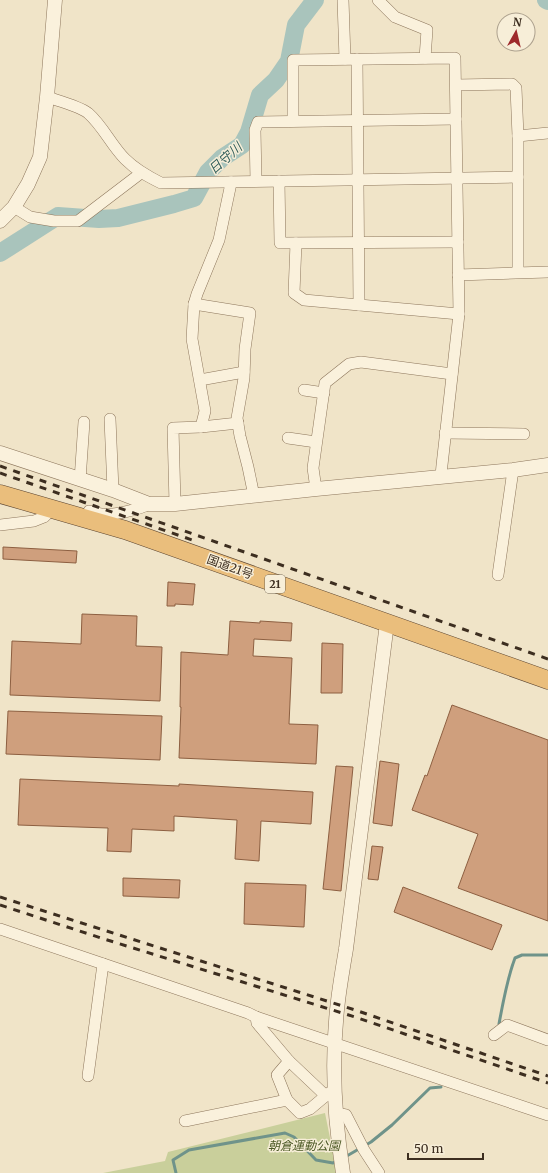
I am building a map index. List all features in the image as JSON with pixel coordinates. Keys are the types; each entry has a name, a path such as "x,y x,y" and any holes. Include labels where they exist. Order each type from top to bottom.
{"highway":[{"name":"国道21号","path":"0,494 125,530 548,680"}],"street":[{"path":"5,215 28,184 40,157 48,97 55,0"},
{"path":"343,0 345,59"},
{"path":"378,0 395,17 427,30 425,58"},
{"path":"293,121 293,60 455,58 459,314 441,476"},
{"path":"357,59 359,305"},
{"path":"456,85 512,84 516,88 518,136 518,272"},
{"path":"48,97 65,102 87,112 101,127 125,159 141,173 161,183 518,177"},
{"path":"256,181 255,130 258,122 456,119"},
{"path":"518,136 548,133"},
{"path":"5,215 54,221 78,221 141,173"},
{"path":"279,181 280,244 458,242"},
{"path":"201,427 205,411 192,339 194,304 219,240 231,182"},
{"path":"296,243 294,293 304,300 459,314"},
{"path":"458,275 548,272"},
{"path":"194,304 250,313 245,349 244,372 237,418 254,496"},
{"path":"316,489 312,468 325,383 348,364 361,362 452,374"},
{"path":"200,380 244,372"},
{"path":"304,390 324,393"},
{"path":"110,419 112,490"},
{"path":"80,480 84,422"},
{"path":"175,504 173,428 238,423"},
{"path":"445,433 524,434"},
{"path":"288,438 316,442"},
{"path":"0,453 112,490 149,504 159,505 513,470 548,464"},
{"path":"498,575 513,470"},
{"path":"0,525 34,521 44,517 60,503 102,514 139,509 149,504"},
{"path":"343,1173 336,1113 330,1094 338,1002 387,623"},
{"path":"0,929 548,1115"},
{"path":"88,1076 103,964"},
{"path":"256,1017 257,1024 289,1061 330,1094"},
{"path":"494,1035 507,1025 548,1040"},
{"path":"289,1061 277,1075 287,1100 300,1113 310,1109 330,1094"},
{"path":"185,1121 287,1100"},
{"path":"336,1113 346,1115 364,1150 379,1173"}],"green space":[{"name":"朝倉運動公園","path":"325,1113 337,1173 103,1173 165,1161 168,1152"}],"building":[{"path":"3,547 77,551 76,563 3,559"},
{"path":"168,582 195,584 193,605 175,604 175,606 167,606"},
{"path":"82,614 137,616 136,646 162,647 160,701 10,695 12,641 81,644"},
{"path":"230,621 292,623 291,641 254,639 253,656 292,658 289,724 318,725 316,764 179,758 181,652 228,655"},
{"path":"322,643 343,644 342,693 321,693"},
{"path":"452,705 548,740 548,921 458,888 478,834 412,810 425,775 427,776"},
{"path":"8,711 162,716 160,760 6,754"},
{"path":"380,761 399,764 392,826 373,823"},
{"path":"336,766 353,767 341,891 323,889"},
{"path":"20,779 179,786 179,784 313,792 311,824 261,821 259,861 235,859 237,820 174,816 174,831 132,829 131,852 107,851 108,828 18,825"},
{"path":"372,846 383,847 378,880 368,879"},
{"path":"123,878 180,880 179,898 123,896"},
{"path":"245,883 306,885 304,927 244,924"},
{"path":"403,887 502,925 492,950 394,912"}],"waterway":[{"name":"日守川","path":"0,253 58,216 99,219 118,218 194,198 208,172 222,158 242,145 249,132 260,95 276,80 289,61 296,25 315,0"},
{"path":"499,1024 507,982 515,958 522,955 548,955"},
{"path":"345,1157 371,1142 392,1125 430,1088 441,1087"},
{"path":"176,1173 173,1160 189,1150 285,1133 294,1137 316,1160 333,1163 338,1160"}],"railway":[{"path":"0,466 548,659"},
{"path":"0,473 195,541"},
{"path":"0,897 355,1010 548,1076"},
{"path":"0,905 355,1017 548,1083"}]}
